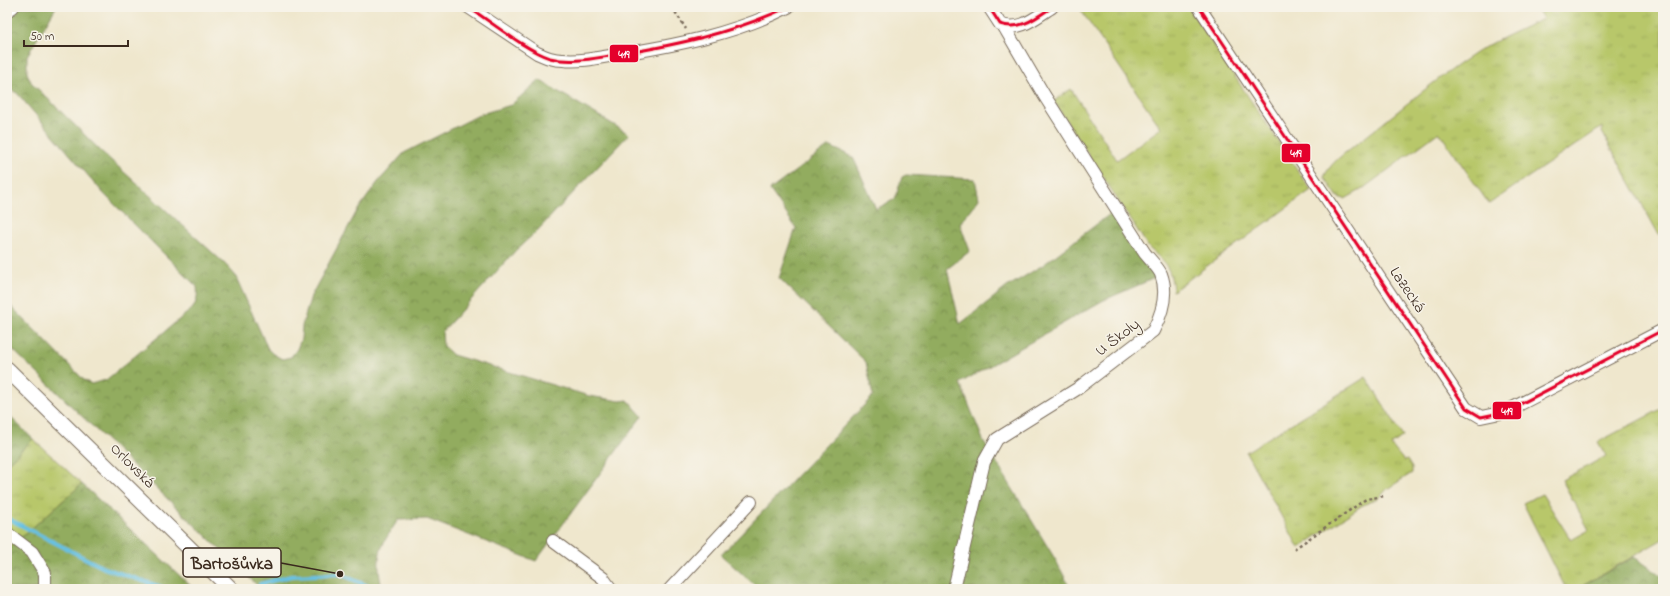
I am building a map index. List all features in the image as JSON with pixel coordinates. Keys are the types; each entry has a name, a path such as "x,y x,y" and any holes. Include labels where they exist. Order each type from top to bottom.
{"street":[{"path":"7,11 13,7"},
{"path":"468,7 525,46 550,59 579,60 640,51 730,30 770,16 788,7"},
{"name":"U Školy","path":"954,589 984,462 997,439 1076,389 1153,331 1160,319 1164,299 1161,274 1144,252 1044,95 1003,25 1000,24 989,7"},
{"path":"1003,25 1014,28 1024,25 1052,7"},
{"name":"Lazecká","path":"1199,7 1466,408 1481,417 1505,412 1663,330"},
{"name":"Orlovská","path":"7,368 231,589"},
{"path":"670,589 751,502"},
{"path":"7,533 32,552 45,573 45,589"},
{"path":"553,541 603,578 611,589"}],"path":[{"path":"672,7 692,39"},
{"path":"1294,549 1366,499 1384,496"}],"green space":[{"path":"7,7 56,7 27,56 27,73 31,82 102,152 224,263 235,275 268,349 282,359 291,357 297,349 301,339 302,326 311,296 357,211 378,182 404,153 481,114 511,105 539,80 629,134 536,232 516,250 442,332 443,346 453,355 589,396 620,401 628,400 642,416 536,561 427,519 398,520 386,538 380,552 379,568 382,589 261,589 7,344 7,302 84,380 91,384 106,380 193,308 196,300 197,287 104,194 17,93 11,90 7,91"},
{"path":"1083,7 1188,7 1311,190 1173,291 1171,277 1167,266 1149,248 1054,101 1071,89 1117,160 1161,128 1080,9"},
{"path":"1536,7 1663,7 1663,231 1659,235 1602,132 1602,127 1489,204 1439,132 1361,190 1345,199 1338,197 1324,177 1337,159 1463,61 1510,34 1543,19"},
{"path":"829,146 853,157 876,209 895,199 902,177 906,175 975,179 979,199 960,224 970,251 947,269 960,324 1007,287 1043,265 1114,211 1159,276 1102,301 960,383 983,440 1055,559 1071,589 759,589 721,555 873,396 866,362 779,278 796,228 770,190"},
{"path":"1366,377 1403,436 1391,445 1404,461 1407,460 1412,468 1412,473 1387,489 1380,497 1361,506 1299,548 1246,452"},
{"path":"1663,408 1663,539 1577,589 1566,589 1523,503 1542,494 1571,540 1589,530 1562,480 1606,456 1598,442"},
{"path":"7,414 33,439 7,464"},
{"path":"33,439 82,484 7,550 7,464"},
{"path":"82,484 194,589 7,589 7,550"},
{"path":"1634,557 1662,576 1663,589 1577,589"}],"waterway":[{"path":"7,518 104,568 167,589"},
{"path":"260,584 291,576 340,574 375,589"}],"transit line":[{"name":"419","path":"468,7 531,49 558,60 600,58 704,37 746,24 788,7"},
{"name":"419","path":"989,7 1000,24 1007,26 1021,25 1052,7"},
{"name":"419","path":"1199,7 1466,408 1481,417 1505,412 1663,330"}],"place":[{"name":"Bartošůvka","path":"340,574"}]}
